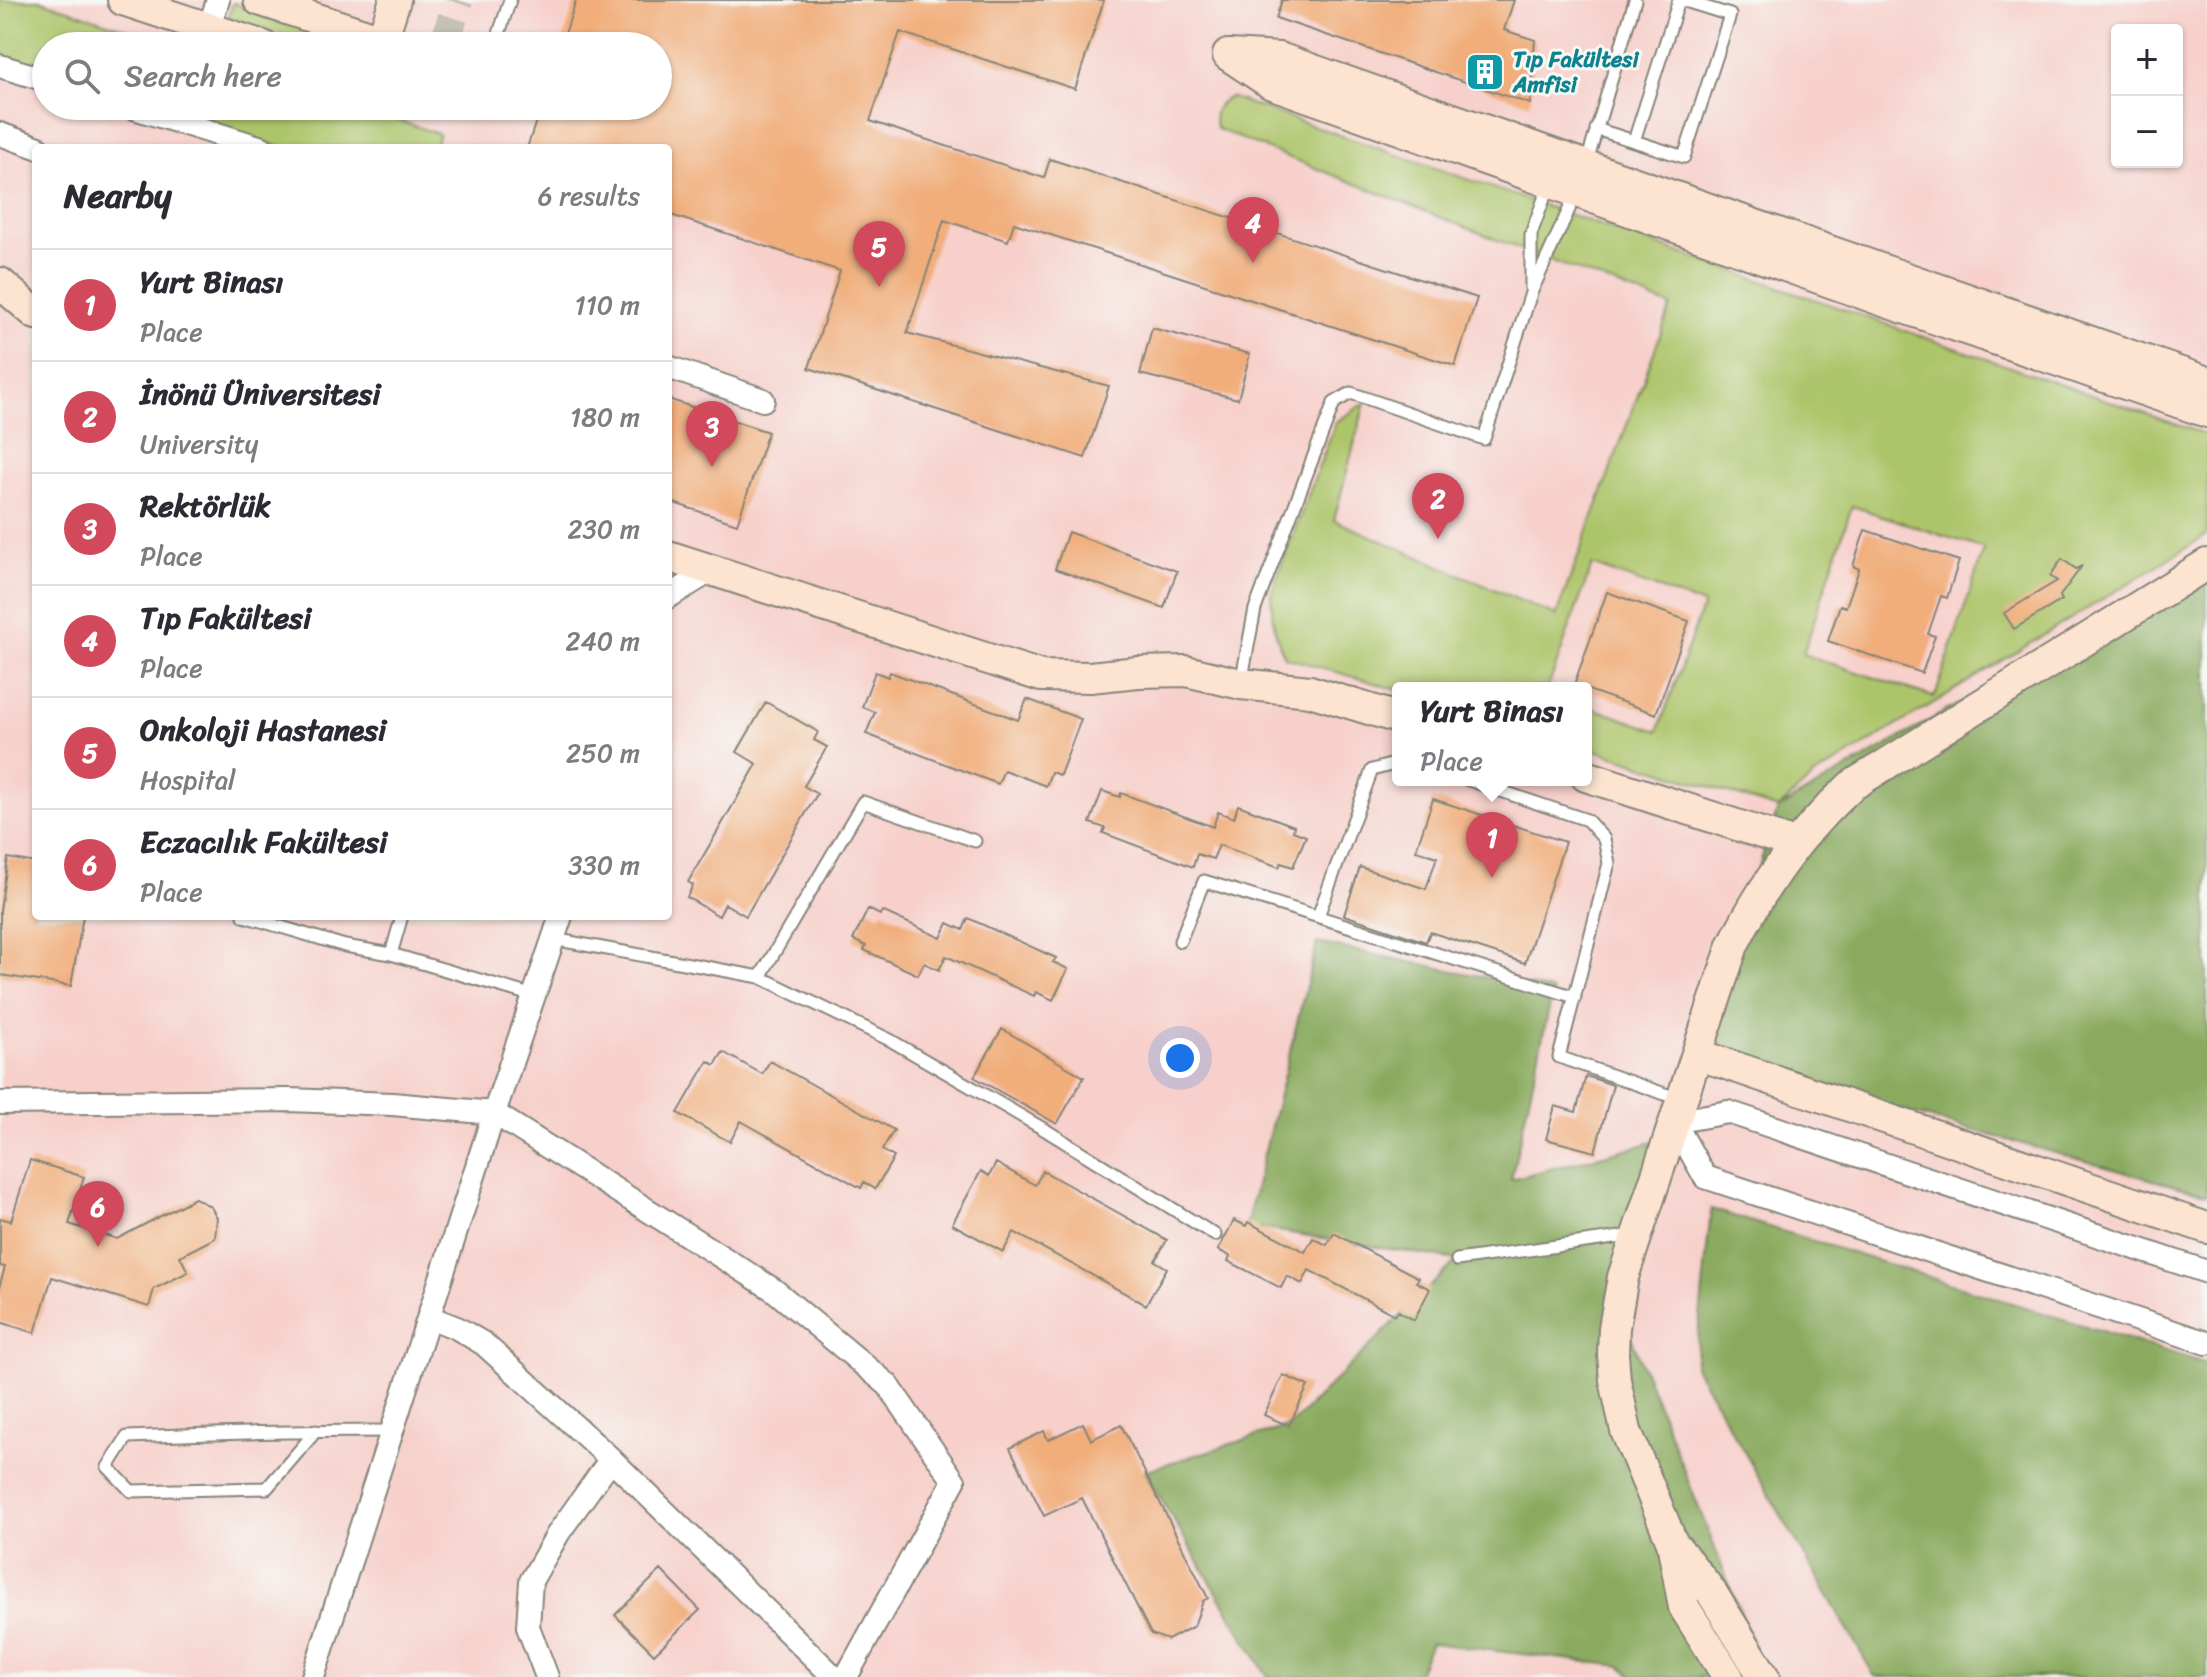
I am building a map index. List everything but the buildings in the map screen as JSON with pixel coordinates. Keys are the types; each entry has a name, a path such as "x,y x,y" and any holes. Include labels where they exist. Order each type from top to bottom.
{"main road":[{"path":"123,0 213,14 241,32"},
{"path":"259,0 356,32"},
{"path":"388,32 395,0"},
{"path":"2207,382 1569,178 1270,83 1228,55 1279,58 1569,178 2207,412"},
{"path":"0,283 32,311"},
{"path":"0,315 32,326"},
{"path":"672,557 1041,676 1090,677 1186,671 1241,684 1310,691 1392,716"},
{"path":"1728,1677 1684,1607 1672,1542 1626,1431 1615,1380 1614,1328 1617,1302 1636,1235 1733,945 1756,901 1795,844 1851,786 2207,564"},
{"path":"1592,778 1795,844"},
{"path":"1697,1054 2207,1228"},
{"path":"1672,1542 1710,1590 1764,1677"}],"street":[{"path":"0,66 32,76"},
{"path":"173,120 249,144"},
{"path":"0,134 32,145"},
{"path":"672,368 763,400"},
{"path":"672,595 712,570"},
{"path":"313,1677 494,1113 560,920"},
{"path":"0,1103 289,1100 392,1104 494,1113 774,1290 888,1385 954,1481 846,1677"},
{"path":"2207,1272 1728,1112 1678,1111 1705,1177 2207,1343"},
{"path":"429,1317 457,1328 484,1344 611,1459 834,1677"},
{"path":"547,1677 528,1627 531,1581 559,1532 611,1459"}],"lane":[{"path":"500,32 510,0"},
{"path":"1531,293 1531,234 1569,178 1596,129 1635,0"},
{"path":"1596,129 1684,157 1730,15 1680,0 1634,141"},
{"path":"1241,684 1255,609 1334,403 1351,393 1484,439 1569,178"},
{"path":"1318,916 1372,770 1392,765"},
{"path":"1486,786 1587,820 1604,839 1608,850 1609,863 1559,1057 1678,1111"},
{"path":"760,977 863,802 975,841"},
{"path":"1180,941 1204,881 1575,997"},
{"path":"257,920 345,946 391,954 534,996"},
{"path":"391,954 401,920"},
{"path":"553,939 760,977 890,1040 1047,1131 1215,1235"},
{"path":"1457,1260 1636,1235"},
{"path":"316,1431 267,1488 131,1491 108,1467 127,1437 316,1431 392,1431"}],"shaded area":[{"path":"0,0 2207,0 2207,1677 0,1677"}],"green space":[{"path":"0,0 39,0 134,32 32,32 32,70 0,60"},
{"path":"233,3 320,32 274,32 228,17"},
{"path":"1230,97 2207,435 2207,535 1813,777 1778,809 1592,749 1592,708 1658,731 1703,605 1592,565 1550,682 1392,682 1392,688 1285,657 1274,625 1272,590 1336,422 1365,403 1334,520 1556,616 1671,306 1217,129 1215,114 1218,106","holes":["1852,506 1984,549 1933,697 1803,654"]},
{"path":"193,120 397,120 439,134 435,144 270,144"},
{"path":"2207,559 2207,1195 1697,1054 1778,809"},
{"path":"1317,943 1553,991 1511,1179 1669,1138 1617,1302 1766,1677 1634,1677 1621,1666 1431,1643 1416,1677 1268,1677 1144,1471 1289,1426 1457,1260 1246,1226"},
{"path":"1711,1209 2207,1364 2207,1677 1875,1677 1695,1367"}],"tunnel":[{"path":"448,32 458,0"}],"place":[{"name":"Tıp Fakültesi Amfisi","path":"1485,72"},
{"name":"Tıp Fakültesi","path":"1253,263"},
{"name":"Onkoloji Hastanesi","path":"879,287"},
{"name":"Rektörlük","path":"712,467"},
{"name":"İnönü Üniversitesi","path":"1438,539"},
{"name":"Yurt Binası","path":"1492,878"},
{"name":"Eczacılık Fakültesi","path":"98,1247"}]}
